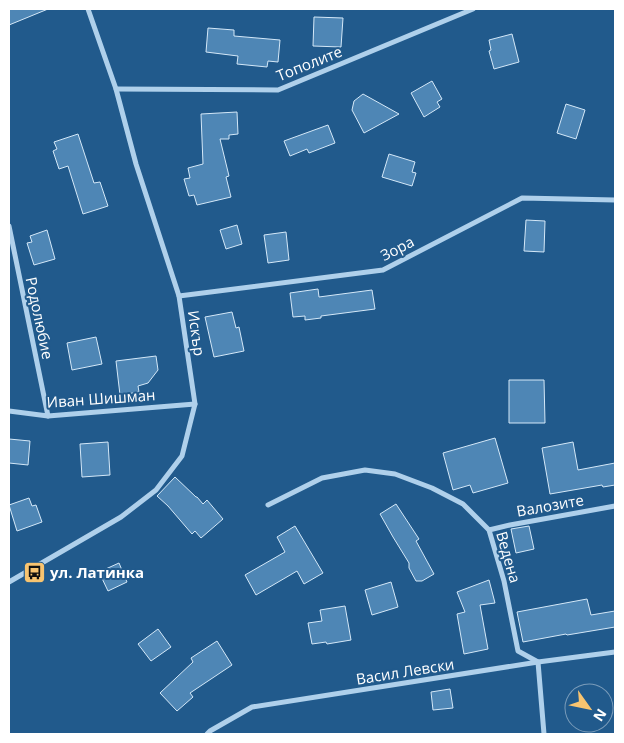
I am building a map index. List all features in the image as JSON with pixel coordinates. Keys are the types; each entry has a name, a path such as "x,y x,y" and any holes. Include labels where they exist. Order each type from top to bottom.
{"street":[{"name":"Искър","path":"9,582 120,517 156,490 182,456 195,404 180,296 136,164 116,89 88,9"},
{"name":"Тополите","path":"116,89 278,90 472,9"},
{"name":"Зора","path":"180,296 383,270 522,198 615,200"},
{"name":"Родолюбие","path":"9,226 48,416"},
{"name":"Иван Шишман","path":"9,410 48,416 195,404"},
{"name":"Ведена","path":"268,505 322,478 365,470 395,474 432,488 463,504 489,530 504,581 518,651 538,662"},
{"name":"Валозите","path":"489,530 615,506"},
{"name":"Васил Левски","path":"206,734 252,707 538,662 615,652"},
{"path":"538,662 544,734"}],"building":[{"path":"9,9 48,9 9,25"},
{"path":"314,17 343,18 341,47 313,46"},
{"path":"208,28 234,30 234,36 280,40 278,62 268,61 267,67 237,64 238,56 206,52"},
{"path":"512,34 519,62 494,69 489,51 491,50 489,40"},
{"path":"432,81 442,99 437,102 440,107 424,117 411,93"},
{"path":"363,94 399,114 364,133 352,110 354,101"},
{"path":"566,104 585,110 576,139 557,133"},
{"path":"237,112 238,134 229,135 229,139 220,139 229,176 226,177 231,197 197,205 194,195 189,196 184,179 190,178 188,168 203,164 201,114"},
{"path":"328,125 335,143 309,153 307,149 290,156 284,141"},
{"path":"78,134 94,183 100,182 108,206 83,214 68,166 59,169 53,151 57,149 54,142"},
{"path":"389,154 415,162 412,172 416,173 412,186 382,177"},
{"path":"526,220 545,221 544,252 524,251"},
{"path":"237,225 242,244 226,249 220,230"},
{"path":"47,230 55,259 34,265 27,243 32,242 30,236"},
{"path":"286,232 289,260 268,263 264,235"},
{"path":"318,289 319,297 372,290 375,309 305,320 305,316 293,317 290,293"},
{"path":"232,312 236,328 239,327 244,351 214,357 205,317"},
{"path":"96,337 102,364 72,370 67,343"},
{"path":"156,356 158,370 148,383 138,386 139,392 120,395 116,361"},
{"path":"509,380 544,380 545,423 509,423"},
{"path":"495,438 508,483 473,493 470,485 453,490 443,453"},
{"path":"9,439 30,441 28,465 9,463"},
{"path":"108,442 110,475 82,477 80,444"},
{"path":"573,442 578,470 615,463 615,485 603,487 602,485 550,494 542,448"},
{"path":"175,477 203,504 207,500 223,519 201,538 195,531 192,534 157,496"},
{"path":"29,498 32,506 36,505 42,522 17,531 9,505"},
{"path":"396,504 419,539 416,541 434,574 422,581 416,581 409,568 409,563 380,514"},
{"path":"295,526 323,573 304,584 297,571 256,595 245,575 285,552 277,537"},
{"path":"529,526 534,549 516,553 511,529"},
{"path":"119,563 127,582 108,591 99,572"},
{"path":"489,580 495,603 480,605 488,649 464,654 457,614 465,612 457,592"},
{"path":"391,582 398,607 372,615 365,590"},
{"path":"587,599 591,615 615,611 615,627 523,642 517,612"},
{"path":"345,606 351,640 327,644 326,642 312,644 308,623 322,621 320,610"},
{"path":"158,629 171,647 151,661 138,644"},
{"path":"217,641 232,665 190,693 193,697 177,711 160,693 193,662 191,658"},
{"path":"450,689 453,708 433,710 431,692"}],"place":[{"name":"ул. Латинка","path":"34,572"}]}
